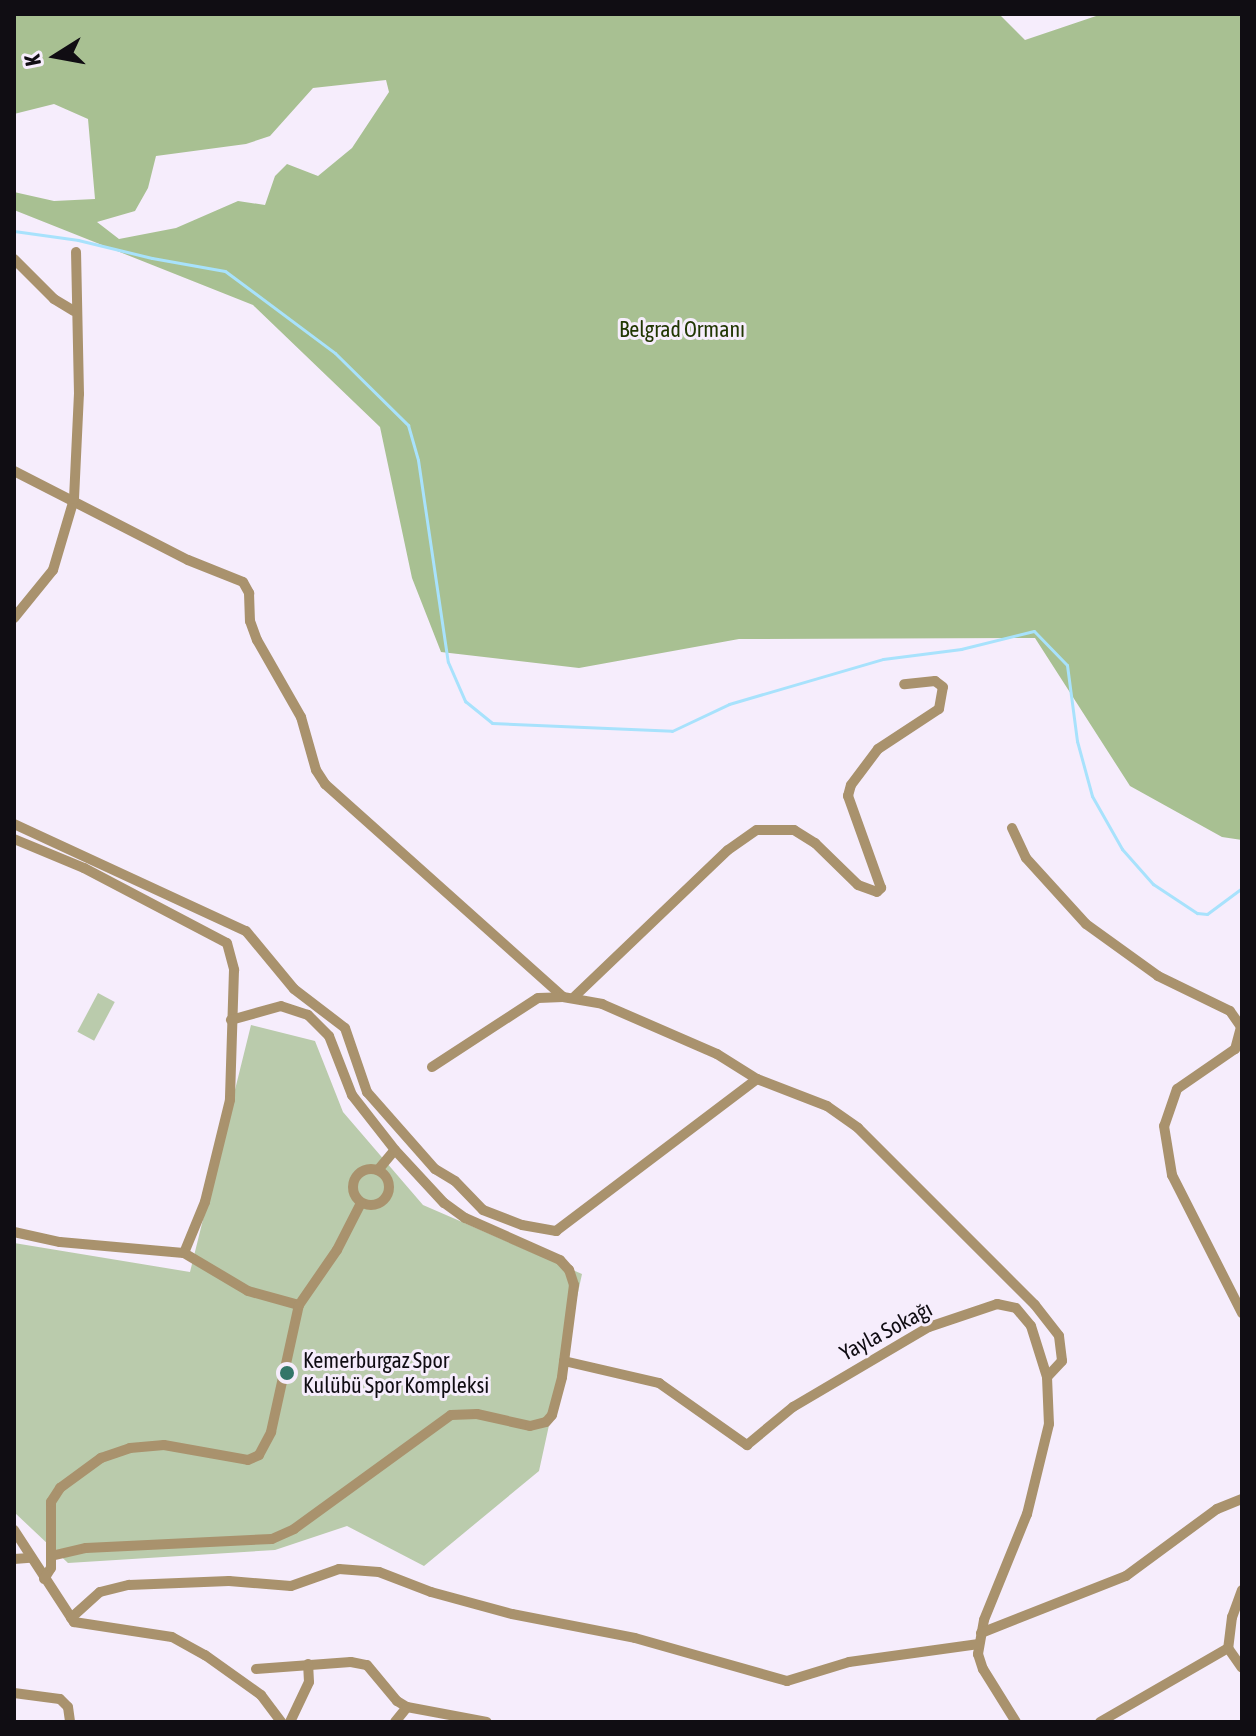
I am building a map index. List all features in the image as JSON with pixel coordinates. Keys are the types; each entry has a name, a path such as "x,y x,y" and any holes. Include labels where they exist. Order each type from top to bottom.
{"street":[{"path":"14,618 53,570 74,499 79,394 74,311 76,252"},
{"path":"14,259 54,299 74,311"},
{"path":"14,471 188,560 243,582 249,593 253,630 301,717 320,777 568,998"},
{"path":"568,998 728,850 757,830 794,830 815,843 858,885 877,892 881,888 848,796 851,785 878,749 939,709 943,687 935,681 904,684"},
{"path":"14,824 246,931 294,989 345,1028 367,1092 435,1169 455,1181 483,1210 522,1225 556,1231 757,1079"},
{"path":"1012,828 1034,869 1086,924 1158,976 1230,1011 1241,1027 1235,1049 1177,1089 1164,1126 1172,1175 1242,1313"},
{"path":"14,839 84,868 227,943 234,970 230,1100 205,1202 184,1253"},
{"path":"432,1067 538,998 568,998 602,1004 717,1054 757,1079 827,1106 858,1128 1035,1305 1062,1344 1062,1361 1047,1377"},
{"path":"51,1556 86,1548 282,1536 451,1415 477,1414 530,1426 546,1422 552,1415 564,1361 574,1285 569,1270 560,1260 453,1210 395,1150 346,1086 336,1053 320,1025 308,1015 281,1006 231,1020"},
{"path":"378,1170 389,1183 388,1195 379,1204 361,1203 353,1194 353,1181 360,1172 378,1170 395,1150"},
{"path":"44,1579 51,1568 51,1502 60,1488 101,1458 130,1448 164,1445 248,1460 259,1455 271,1432 299,1305 337,1250 361,1203"},
{"path":"14,1232 60,1242 184,1253 248,1291 299,1305"},
{"name":"Yayla Sokağı","path":"564,1361 659,1383 747,1445 793,1407 914,1336 997,1304 1016,1308 1024,1315 1047,1377 1049,1424 1041,1467 1027,1514 980,1639"},
{"path":"71,1618 100,1592 129,1585 229,1581 291,1586 339,1569 379,1572 431,1592 512,1614 635,1638 787,1681 849,1662 980,1639 1126,1576 1217,1509 1242,1499"},
{"path":"14,1530 71,1618 84,1626 141,1630 172,1637 205,1655 261,1695 281,1722"},
{"path":"14,1559 30,1558"},
{"path":"1242,1590 1232,1617 1228,1648 1242,1668"},
{"path":"980,1639 978,1654 983,1669 1016,1722"},
{"path":"1100,1722 1228,1648"},
{"path":"290,1722 297,1714 309,1682 308,1664"},
{"path":"256,1669 308,1664 367,1665 397,1701 407,1707 487,1722"},
{"path":"14,1693 60,1699 68,1707 70,1722"},
{"path":"395,1722 407,1707"}],"green space":[{"name":"Belgrad Ormanı","path":"14,14 999,14 1025,40 1102,14 1242,14 1242,840 1222,837 1130,786 1035,638 739,639 579,668 441,652 412,578 380,427 253,305 14,210 14,192 54,201 95,199 88,119 54,104 14,114","holes":["386,80 389,92 352,148 318,176 287,164 275,176 265,205 238,201 176,228 119,239 97,222 135,211 148,188 156,156 246,144 270,136 313,88"]},
{"path":"98,993 115,1002 94,1041 77,1032"},
{"name":"Kemerburgaz Spor Kulübü Spor Kompleksi","path":"251,1025 315,1041 343,1112 423,1205 582,1274 539,1471 424,1566 347,1526 275,1550 68,1563 14,1512 14,1243 190,1272"}],"waterway":[{"path":"14,231 78,240 225,271 335,353 408,425 418,460 448,662 465,701 492,723 672,731 729,704 883,659 961,649 1034,631 1067,665 1077,741 1092,796 1122,849 1153,884 1197,913 1207,914 1242,888"}],"place":[{"name":"Kemerburgaz Spor Kulübü Spor Kompleksi","path":"287,1373"}]}
